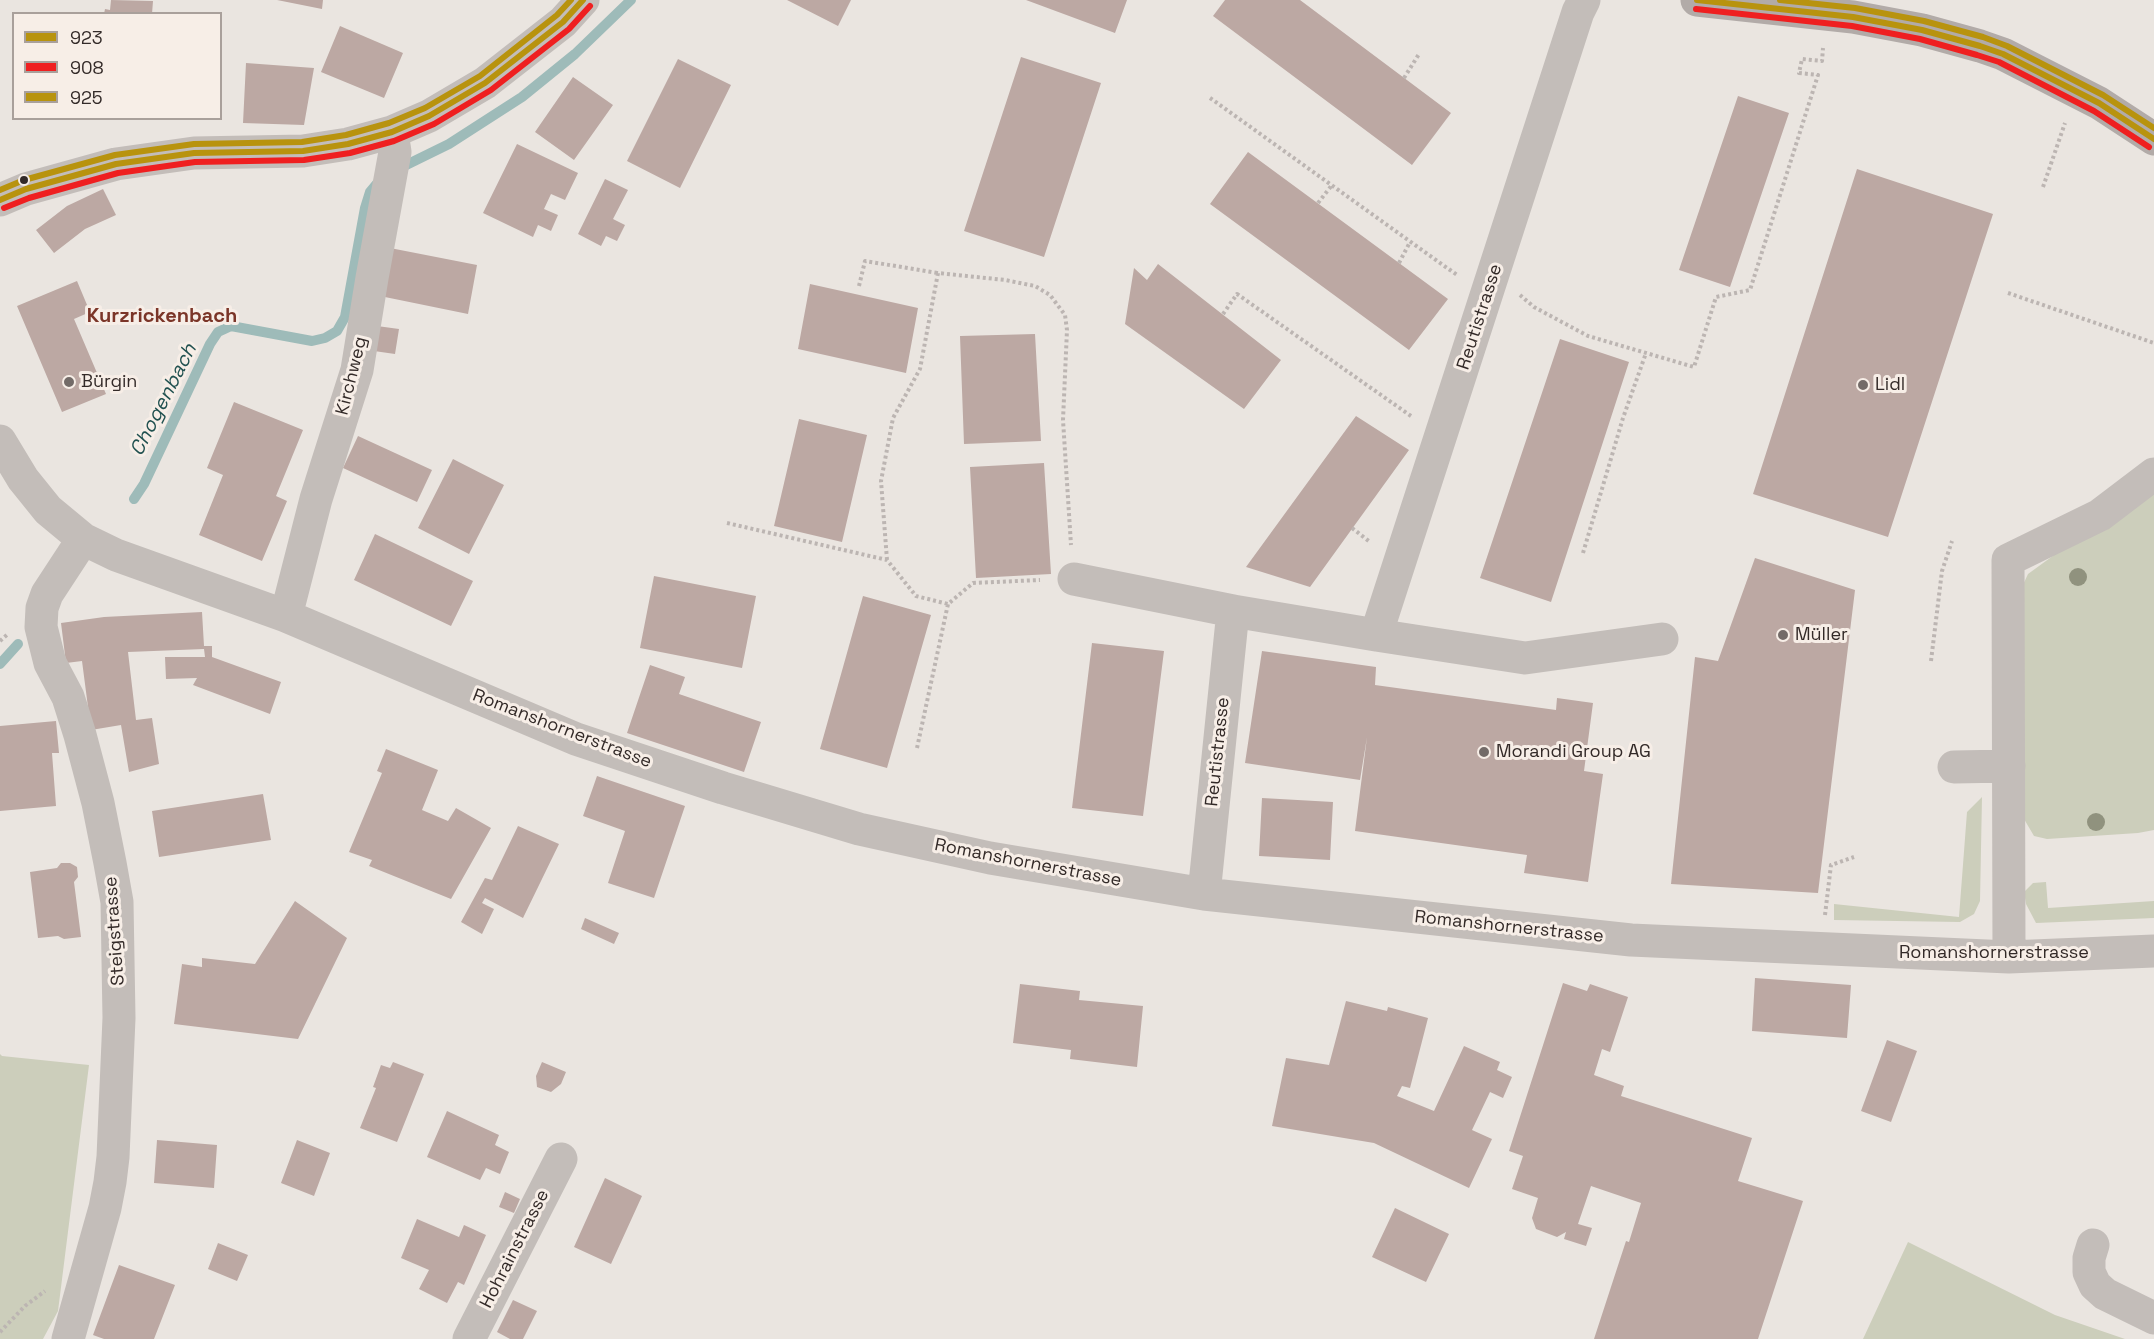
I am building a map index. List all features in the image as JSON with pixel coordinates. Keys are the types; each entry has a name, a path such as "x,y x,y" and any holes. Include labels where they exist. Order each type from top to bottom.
{"main road":[{"path":"1697,0 1853,17 1922,30 1980,46 2003,54 2099,103 2154,139"}],"street":[{"path":"0,200 26,189 116,164 194,153 303,151 348,144 392,132 429,116 485,83 563,22 584,0"},
{"name":"Reutistrasse","path":"1376,635 1578,12 1584,0"},
{"name":"Kirchweg","path":"286,616 316,499 357,370 395,152 392,132"},
{"name":"Romanshornerstrasse","path":"0,441 23,479 48,510 83,539 116,555 286,616 576,739 723,789 859,830 990,858 1204,894 1631,940 2009,957 2154,951"},
{"path":"2009,957 2008,560 2100,515 2154,474"},
{"name":"Steigstrasse","path":"68,1339 105,1208 114,1157 119,1018 117,902 110,863 98,803 80,735 68,697 51,663 41,627 42,608 47,594 83,539"},
{"path":"1074,579 1233,611 1525,658 1662,639"},
{"name":"Reutistrasse","path":"1204,894 1233,611"},
{"path":"1954,766 2009,766"},
{"name":"Hohrainstrasse","path":"469,1339 561,1159"},
{"path":"2093,1245 2089,1258 2089,1272 2095,1285 2111,1298 2154,1318"}],"path":[{"path":"1209,98 1410,242 1588,336 1694,367 1716,297 1750,290 1818,75 1799,73 1802,59 1822,61 1823,48"},
{"path":"1404,78 1419,54"},
{"path":"2043,187 2065,120"},
{"path":"1318,203 1332,185"},
{"path":"1399,262 1410,242"},
{"path":"859,286 865,261 1035,286 1050,295 1065,315 1067,330 1064,420 1074,579 973,583 948,604 917,748"},
{"path":"938,273 920,369 893,418 881,481 888,560 916,596 948,604"},
{"path":"2008,293 2154,343"},
{"path":"1223,314 1237,294 1441,437"},
{"path":"1583,553 1623,418 1646,353"},
{"path":"727,523 888,560"},
{"path":"1931,661 1942,571 1952,541"},
{"path":"1825,912 1831,865 1854,858"},
{"path":"0,1332 24,1306 51,1286"}],"green space":[{"path":"2154,491 2154,830 2047,839 2034,836 2024,819 2022,587 2028,574 2072,542"},
{"path":"1982,797 1980,901 1974,914 1960,922 1834,920 1834,904 1959,917 1967,812"},
{"path":"2046,882 2048,908 2154,901 2154,918 2036,923 2026,904 2024,892 2033,883"},
{"path":"0,1054 89,1065 58,1311 43,1339 0,1339"},
{"path":"1908,1242 2055,1315 2125,1339 1863,1339"}],"building":[{"path":"111,0 153,1 152,12 104,12 105,9 110,10"},
{"path":"277,0 323,0 322,9"},
{"path":"787,0 851,0 838,26"},
{"path":"1026,0 1127,0 1115,33"},
{"path":"1225,0 1300,0 1451,113 1412,165 1213,16"},
{"path":"340,26 403,53 384,98 321,72"},
{"path":"1021,57 1101,83 1044,257 964,231"},
{"path":"678,59 731,85 680,188 627,161"},
{"path":"246,63 314,68 304,125 243,123"},
{"path":"573,77 613,105 574,160 535,132"},
{"path":"1738,96 1789,113 1730,287 1679,270"},
{"path":"517,144 578,173 565,200 551,194 544,209 558,215 551,231 538,225 533,237 483,213"},
{"path":"1248,152 1448,299 1409,350 1210,204"},
{"name":"Lidl","path":"1857,169 1993,214 1888,537 1753,494"},
{"path":"605,179 628,190 613,219 625,225 617,241 606,236 601,246 578,234"},
{"path":"103,189 116,215 85,229 54,253 36,230 67,206"},
{"path":"390,248 477,265 468,314 380,296"},
{"path":"1158,264 1281,360 1244,409 1125,324 1134,268 1147,280"},
{"path":"77,281 90,312 74,319 106,394 62,412 17,306"},
{"path":"810,284 918,308 906,373 798,349"},
{"path":"377,326 399,329 395,354 374,351"},
{"path":"1035,334 1041,441 964,444 960,336"},
{"path":"1560,339 1629,362 1551,602 1480,578"},
{"path":"234,402 303,430 276,496 287,501 262,561 199,535 223,475 207,468"},
{"path":"1356,416 1409,450 1310,587 1246,567"},
{"path":"799,419 867,435 842,542 774,526"},
{"path":"358,436 432,470 417,502 343,468"},
{"path":"453,459 504,485 469,554 418,528"},
{"path":"1044,463 1051,574 976,578 970,467"},
{"path":"375,534 473,581 451,626 354,580"},
{"path":"1755,558 1855,590 1818,893 1671,884 1695,657 1718,661"},
{"path":"654,576 756,596 742,668 640,648"},
{"path":"863,596 931,615 887,768 820,749"},
{"path":"202,612 204,646 212,646 212,657 281,682 270,714 193,685 197,678 166,679 165,657 205,657 204,649 128,652 136,720 152,718 159,764 129,772 121,725 91,730 82,661 66,663 61,623 104,617"},
{"path":"1092,643 1164,651 1143,816 1072,808"},
{"path":"1262,651 1376,667 1375,685 1556,710 1557,698 1593,703 1584,771 1603,774 1588,882 1524,873 1527,855 1355,831 1367,737 1360,780 1245,763"},
{"path":"650,665 685,677 679,694 761,722 744,772 627,733"},
{"path":"56,721 59,753 52,753 56,806 0,811 0,726"},
{"path":"386,749 438,770 422,810 448,821 456,808 491,828 451,899 369,866 372,860 349,852 382,773 377,771"},
{"path":"597,776 685,806 654,898 608,883 625,831 583,816"},
{"path":"263,794 271,840 159,857 152,811"},
{"path":"1262,798 1333,802 1330,860 1259,856"},
{"path":"518,826 559,844 523,918 485,898 482,903 494,909 482,934 461,922 485,878 492,880"},
{"path":"61,863 70,863 77,867 78,877 74,882 81,937 38,938 30,872 57,868"},
{"path":"295,901 347,938 298,1039 174,1024 182,964 202,967 202,958 255,964"},
{"path":"585,918 619,933 614,944 581,929"},
{"path":"1755,978 1851,985 1847,1038 1752,1031"},
{"path":"1563,983 1587,991 1590,984 1628,997 1610,1052 1602,1049 1594,1075 1624,1086 1621,1096 1752,1138 1738,1181 1803,1201 1758,1339 1594,1339 1641,1203 1591,1186 1578,1224 1592,1228 1586,1246 1564,1239 1566,1232 1557,1237 1536,1229 1532,1218 1538,1198 1512,1189 1523,1156 1509,1151"},
{"path":"1020,984 1080,991 1079,1000 1143,1006 1137,1067 1070,1059 1071,1050 1013,1043"},
{"path":"1346,1001 1387,1011 1388,1007 1428,1018 1410,1088 1402,1086 1397,1096 1434,1111 1464,1046 1500,1062 1497,1070 1512,1077 1503,1098 1490,1092 1472,1130 1492,1139 1469,1188 1374,1143 1272,1126 1286,1058 1329,1065"},
{"path":"1887,1040 1917,1051 1891,1122 1861,1111"},
{"path":"393,1062 424,1074 397,1142 360,1128 376,1088 373,1087 381,1065 390,1068"},
{"path":"542,1062 566,1072 561,1084 551,1092 537,1087 536,1076"},
{"path":"447,1111 499,1135 495,1145 509,1152 500,1174 486,1168 480,1180 427,1157"},
{"path":"157,1140 217,1145 214,1188 154,1183"},
{"path":"297,1140 330,1153 314,1196 281,1183"},
{"path":"605,1178 642,1196 611,1264 574,1247"},
{"path":"505,1192 520,1199 514,1213 499,1207"},
{"path":"1395,1208 1449,1234 1426,1282 1372,1257"},
{"path":"417,1219 459,1237 464,1225 486,1235 464,1285 458,1282 447,1303 419,1289 429,1270 401,1258"},
{"path":"218,1243 248,1255 237,1281 208,1269"},
{"path":"119,1265 175,1285 154,1339 104,1339 93,1335"},
{"path":"513,1300 537,1311 523,1339 510,1339 497,1332"}],"waterway":[{"name":"Chogenbach","path":"398,169 449,144 522,97 575,54 631,0"},
{"name":"Chogenbach","path":"134,499 144,484 210,344 218,332 231,326 312,341 325,338 337,331 345,317 365,208 370,192 380,180"},
{"path":"0,664 18,644"}],"transit line":[{"name":"925","path":"0,190 24,180 115,155 194,144 302,142 346,135 389,123 425,108 480,76 557,15 571,0"},
{"name":"923","path":"0,200 26,189 116,164 194,153 303,151 348,144 392,132 429,116 485,83 563,22 583,0"},
{"name":"923","path":"1697,0 1853,17 1922,30 1980,46 2003,54 2099,103 2154,139"},
{"name":"925","path":"1780,0 1855,8 1924,21 1983,37 2007,46 2103,95 2154,128"},
{"name":"908","path":"4,208 29,198 118,173 195,162 304,160 350,153 394,141 434,124 491,90 569,29 590,6"},
{"name":"908","path":"1696,9 1852,26 1920,39 1977,55 1999,62 2094,111 2149,147"}],"place":[{"name":"Bürgin","path":"69,382"},
{"name":"Lidl","path":"1863,385"},
{"name":"Müller","path":"1783,635"},
{"name":"Morandi Group AG","path":"1484,752"}],"district":[{"name":"Kurzrickenbach","path":"162,317"}]}
